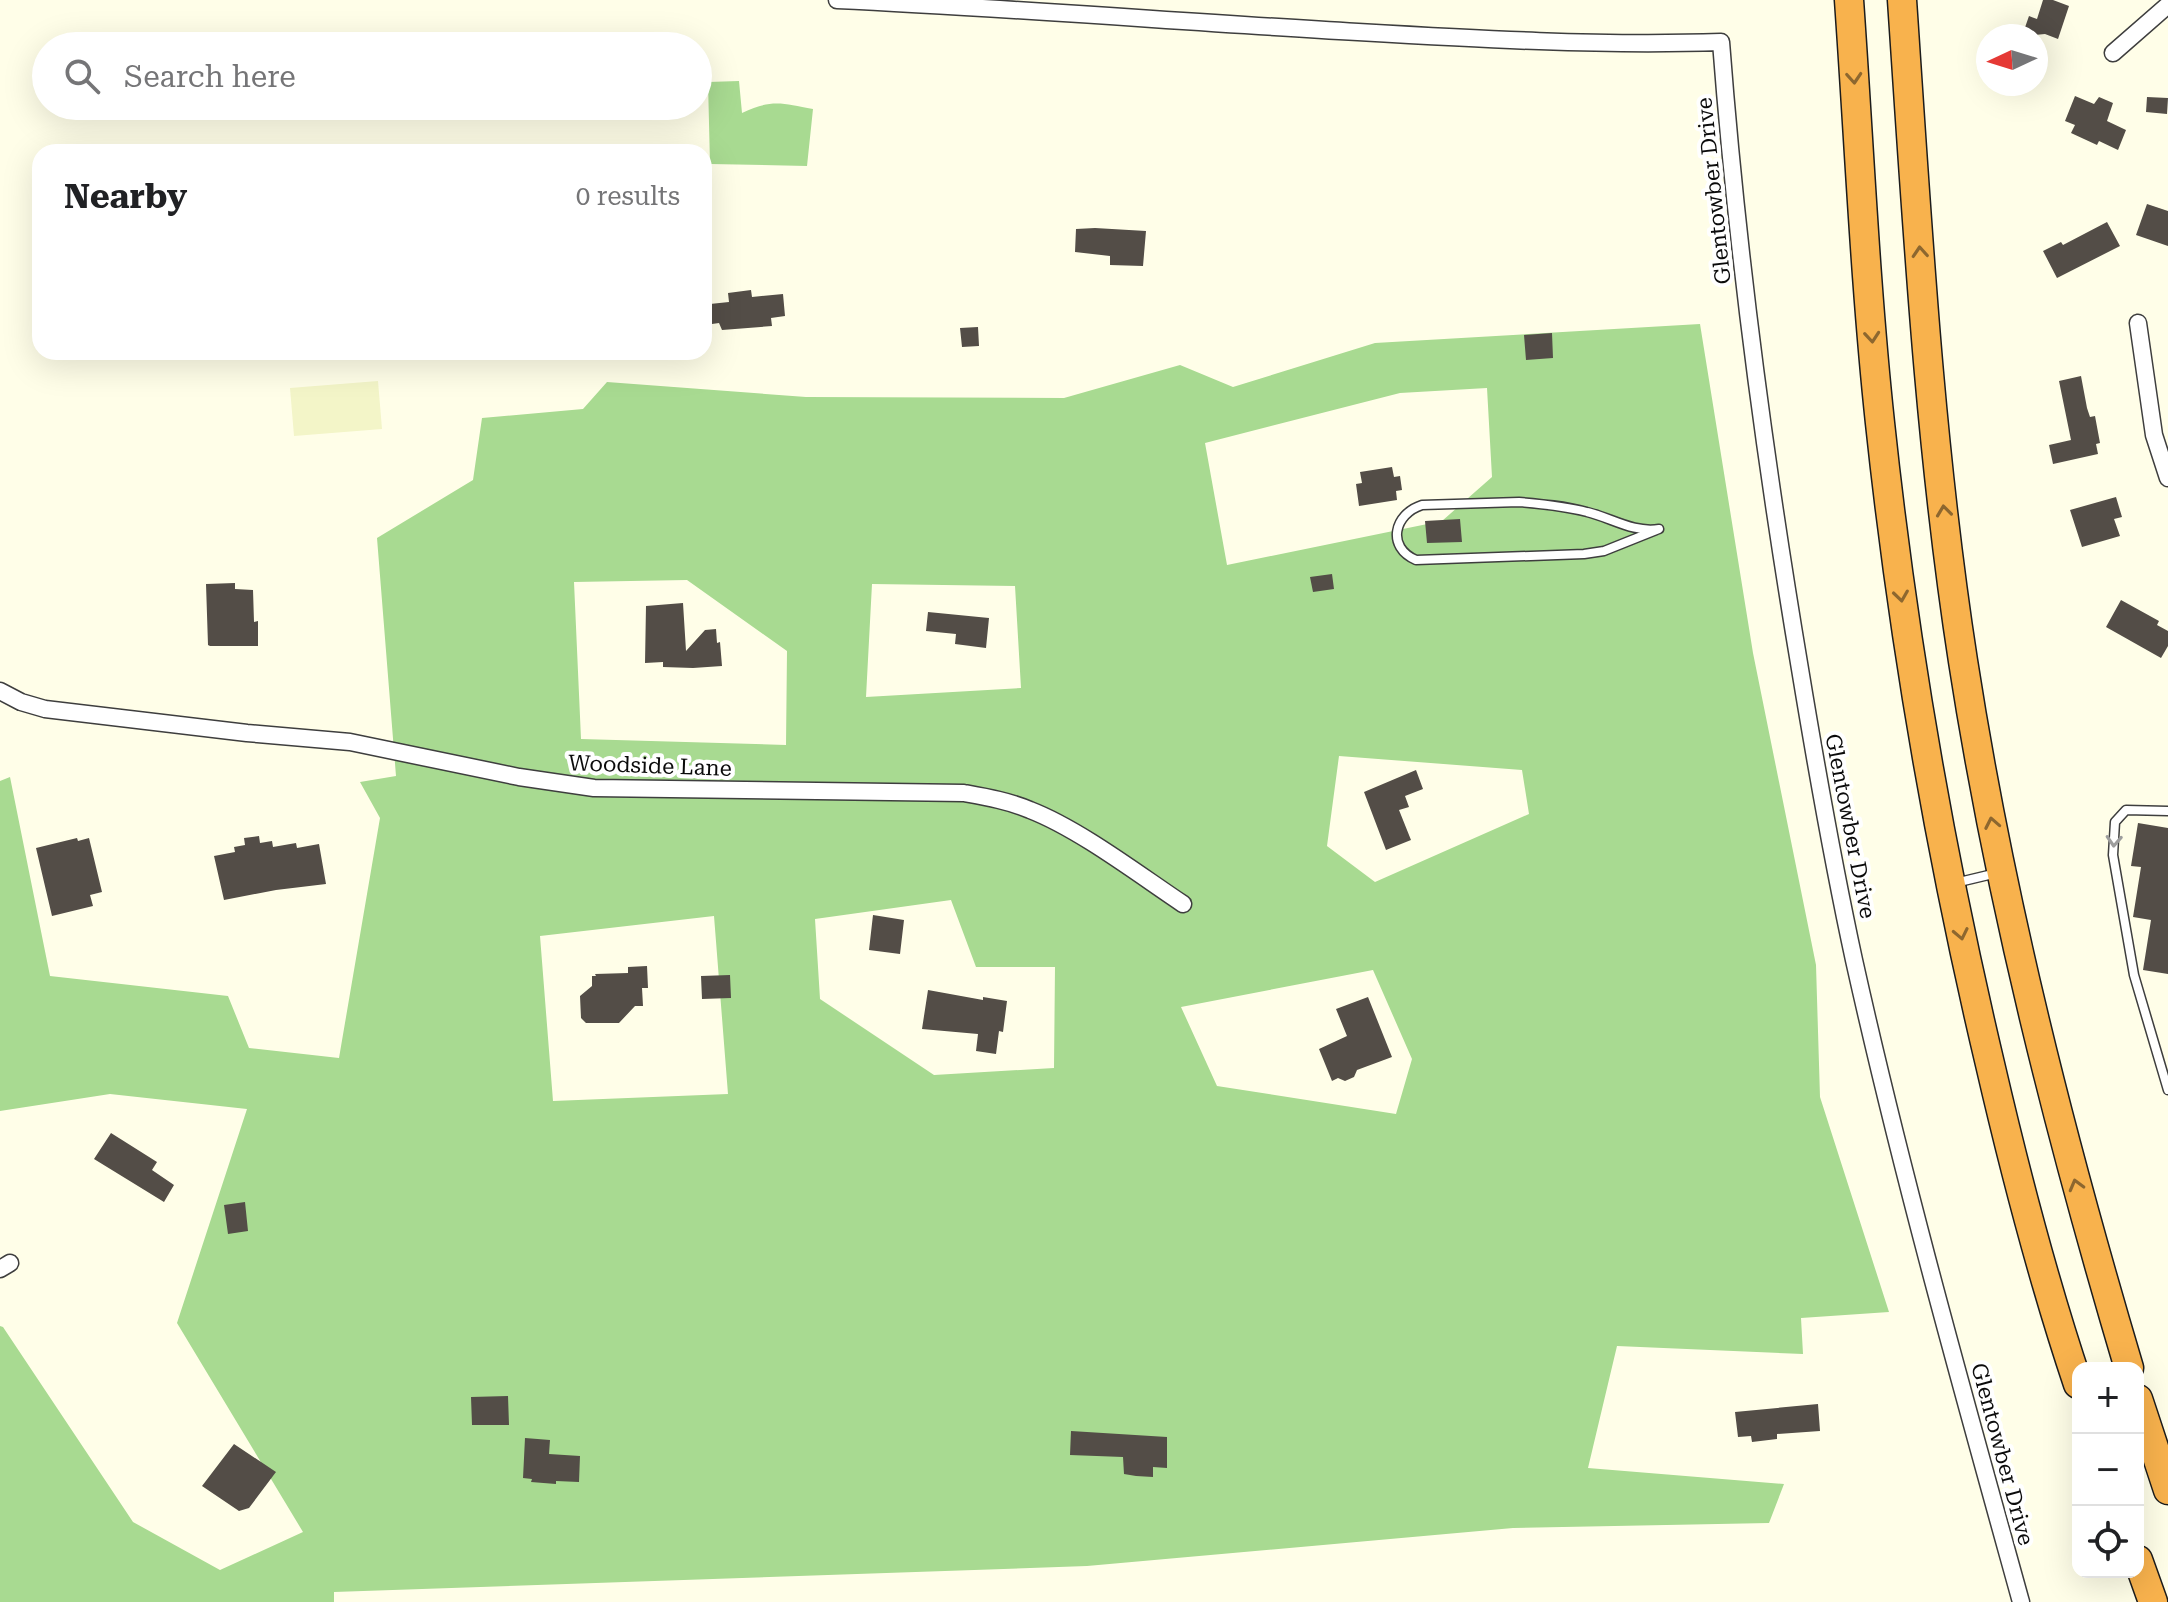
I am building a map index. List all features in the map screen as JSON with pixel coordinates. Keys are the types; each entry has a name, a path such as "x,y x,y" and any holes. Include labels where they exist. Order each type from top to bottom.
{"highway":[{"path":"1849,0 1871,321 1886,482 1910,661 1950,884 2007,1135 2072,1364"},
{"path":"1902,0 1930,383 1963,658 2001,872 2061,1127 2127,1362"},
{"path":"2087,1225 2134,1362"},
{"path":"2144,1393 2168,1463"},
{"path":"2144,1417 2168,1490"},
{"path":"2144,1577 2153,1602"}],"street":[{"name":"Glentowber Drive","path":"837,0 996,7 1492,40 1721,42 1742,268 1762,420 1790,612 1853,957 1893,1126 2021,1602"},
{"path":"2113,53 2168,5"},
{"path":"2138,323 2154,435 2168,478"},
{"name":"Woodside Lane","path":"0,691 21,702 45,709 350,742 532,780 594,788 943,792 987,797 1031,810 1062,825 1183,904"}],"lane":[{"path":"1519,502 1588,512 1650,531 1659,529 1604,551 1584,554 1416,560 1406,556 1398,547 1396,534 1403,515 1422,505 1519,502"},
{"path":"2168,811 2126,810 2115,822 2113,855 2134,975 2168,1090"},
{"path":"1950,884 2001,872"}],"green space":[{"path":"739,81 742,113 777,104 813,109 807,166 712,164 709,120 712,120 712,82"},
{"path":"1700,324 1753,653 1816,965 1820,1097 1889,1312 1801,1318 1803,1354 1617,1346 1588,1468 1784,1484 1769,1523 1513,1528 1087,1566 334,1592 334,1602 0,1602 0,1326 133,1522 220,1570 303,1532 177,1323 247,1109 110,1094 0,1111 0,781 10,777 50,976 228,996 249,1048 339,1058 380,818 360,782 396,776 377,538 473,480 482,418 583,409 607,382 806,397 1064,398 1180,365 1233,387 1375,343","holes":["1487,388 1492,477 1442,521 1227,565 1205,443 1400,393","687,580 787,651 786,745 581,739 574,582","872,584 1015,586 1021,688 866,697","1339,756 1522,770 1529,814 1375,882 1327,846","951,900 976,967 1055,967 1054,1068 934,1075 820,999 815,919","714,916 728,1094 553,1101 540,936","1373,970 1412,1059 1396,1114 1217,1086 1181,1007"]},
{"path":"378,381 382,429 294,436 290,388"}],"building":[{"path":"2043,0 2069,6 2058,39 2048,35 2048,24 2026,24 2029,16 2037,19"},
{"path":"2075,96 2094,104 2099,97 2113,103 2107,121 2126,130 2118,150 2099,141 2097,145 2071,133 2075,125 2065,121"},
{"path":"2147,97 2168,98 2167,114 2146,112"},
{"path":"2147,204 2168,211 2168,246 2136,235"},
{"path":"2107,222 2120,246 2057,278 2043,251 2061,242 2063,245"},
{"path":"1076,229 1146,231 1143,266 1110,265 1110,256 1075,252"},
{"path":"751,290 752,297 783,294 785,316 771,318 772,326 722,330 719,323 712,324 712,304 729,302 728,293"},
{"path":"978,327 979,346 962,347 960,328"},
{"path":"1552,333 1553,358 1526,360 1524,335"},
{"path":"2081,376 2090,417 2095,416 2100,443 2096,444 2098,454 2053,464 2049,445 2071,440 2059,381"},
{"path":"1392,467 1394,477 1400,476 1402,490 1396,491 1397,500 1359,506 1356,484 1362,483 1360,472"},
{"path":"2116,497 2122,517 2114,519 2120,536 2082,547 2070,510"},
{"path":"1460,519 1462,542 1427,543 1425,521"},
{"path":"1332,574 1334,589 1313,592 1310,577"},
{"path":"235,583 235,589 253,590 258,646 210,646 206,584"},
{"path":"2121,600 2159,621 2157,625 2168,631 2168,646 2161,658 2106,627"},
{"path":"683,603 686,651 705,630 716,629 722,666 663,667 663,662 645,663 646,606"},
{"path":"928,612 989,618 986,648 955,644 956,634 926,631"},
{"path":"1416,770 1423,789 1405,796 1409,807 1399,810 1411,840 1386,850 1364,792"},
{"path":"2138,823 2168,828 2168,974 2143,970 2151,920 2133,917 2141,867 2131,866"},
{"path":"259,836 260,843 272,841 273,847 296,843 297,848 319,844 326,884 224,900 214,856 235,852 234,847 245,845 244,838"},
{"path":"77,838 78,841 89,838 102,892 90,895 93,906 52,916 36,848"},
{"path":"873,915 904,920 900,954 869,950"},
{"path":"647,966 648,988 642,988 643,1006 635,1006 619,1023 586,1023 581,1018 580,996 592,986 592,976 628,973 628,967"},
{"path":"730,975 731,998 702,999 701,976"},
{"path":"928,990 1007,1001 996,1054 976,1051 978,1034 922,1029"},
{"path":"1368,997 1392,1057 1357,1070 1354,1077 1345,1081 1338,1078 1332,1081 1319,1049 1347,1036 1336,1009"},
{"path":"111,1133 157,1162 152,1170 174,1185 164,1202 94,1159"},
{"path":"245,1202 248,1231 228,1234 224,1205"},
{"path":"508,1396 509,1425 472,1425 471,1397"},
{"path":"1818,1404 1820,1431 1777,1434 1777,1439 1752,1442 1751,1436 1738,1437 1735,1412"},
{"path":"1071,1431 1167,1437 1167,1468 1153,1467 1153,1477 1136,1476 1124,1474 1123,1457 1070,1455"},
{"path":"525,1438 550,1440 549,1454 580,1456 579,1482 556,1481 556,1484 531,1482 532,1479 523,1478"},
{"path":"234,1444 276,1472 249,1508 239,1511 202,1486"}]}
